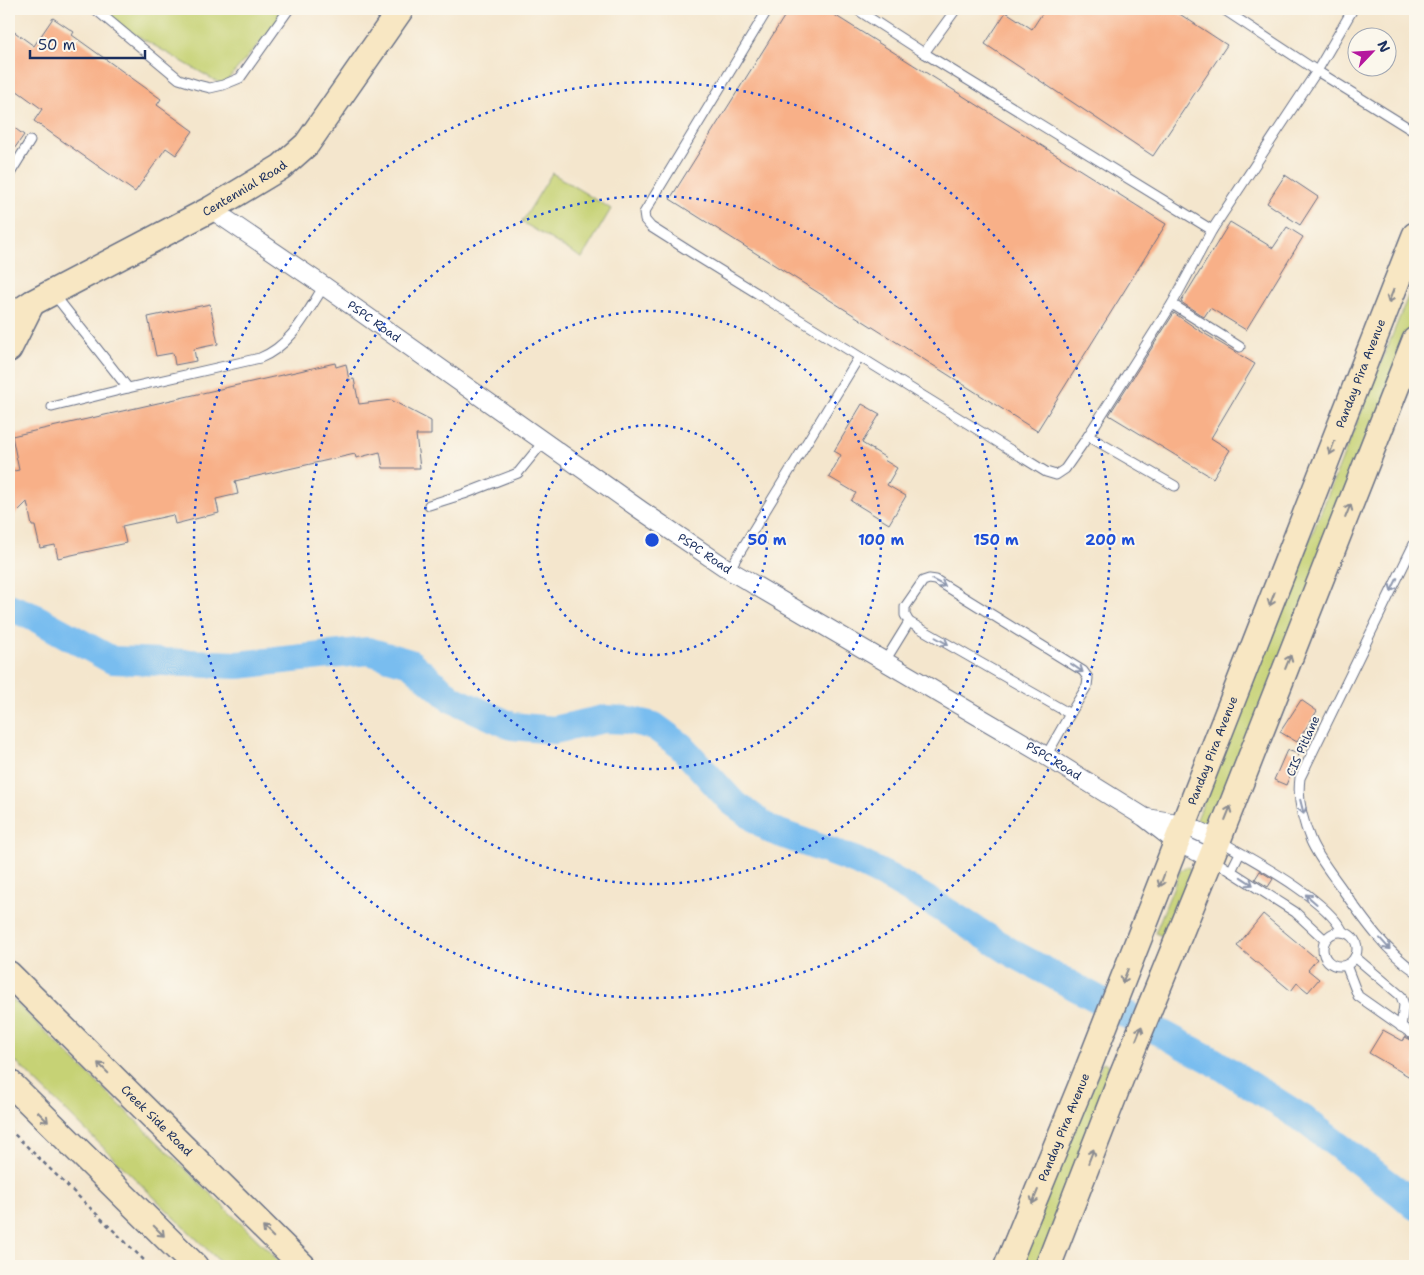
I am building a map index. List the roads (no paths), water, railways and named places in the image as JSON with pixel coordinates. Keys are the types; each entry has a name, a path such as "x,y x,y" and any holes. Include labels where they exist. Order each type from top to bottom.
{"main road":[{"name":"Centennial Road","path":"9,318 42,298 211,209 281,167 307,144 401,9"},
{"name":"Panday Pira Avenue","path":"1007,1266 1143,931 1415,235"},
{"path":"9,349 42,298"},
{"path":"1048,1266 1176,939 1220,856 1415,340"},
{"name":"Creek Side Road","path":"9,974 303,1266"},
{"path":"9,1082 195,1266"}],"street":[{"name":"PSPC Road","path":"211,209 729,570 1046,756 1144,817 1180,833 1220,856"}],"lane":[{"path":"96,9 179,79 210,88 240,78 289,9"},
{"path":"768,9 644,213 645,220 651,227 859,357 1046,472 1056,475 1065,469 1088,436 1172,304 1212,230 1317,71 1353,9"},
{"path":"856,9 924,53 1212,230"},
{"path":"924,53 956,9"},
{"path":"1223,9 1415,132"},
{"path":"9,175 30,141"},
{"path":"52,407 260,358 270,354 291,336 324,286"},
{"path":"42,298 128,388"},
{"path":"1172,304 1240,347"},
{"path":"729,570 859,357"},
{"path":"1088,436 1175,486"},
{"path":"429,505 518,473 544,441"},
{"name":"CIS Pitlane","path":"1415,542 1300,778 1298,791 1311,841 1328,869 1367,924 1400,961 1415,972"},
{"path":"1046,756 1087,686 1088,678 1083,671 936,580 929,578 923,581 905,607 904,615 909,622 1070,714"},
{"path":"885,661 909,622"},
{"path":"1220,856 1240,853"},
{"path":"1220,856 1240,853 1303,892 1329,914 1343,932"},
{"path":"1220,856 1296,912 1325,940"},
{"path":"1336,932 1343,932 1352,937 1357,952 1355,957 1346,964 1334,965 1325,958 1323,946 1325,940 1330,935 1336,932"},
{"path":"1355,957 1404,1000 1401,1026"},
{"path":"1346,964 1358,996 1415,1036"}],"waterway":[{"path":"9,607 34,617 112,660 238,665 368,651 410,663 452,699 512,726 554,730 604,719 628,720 654,726 680,745 732,802 771,830 856,861 890,878 1014,954 1213,1061 1302,1118 1415,1206"}]}
